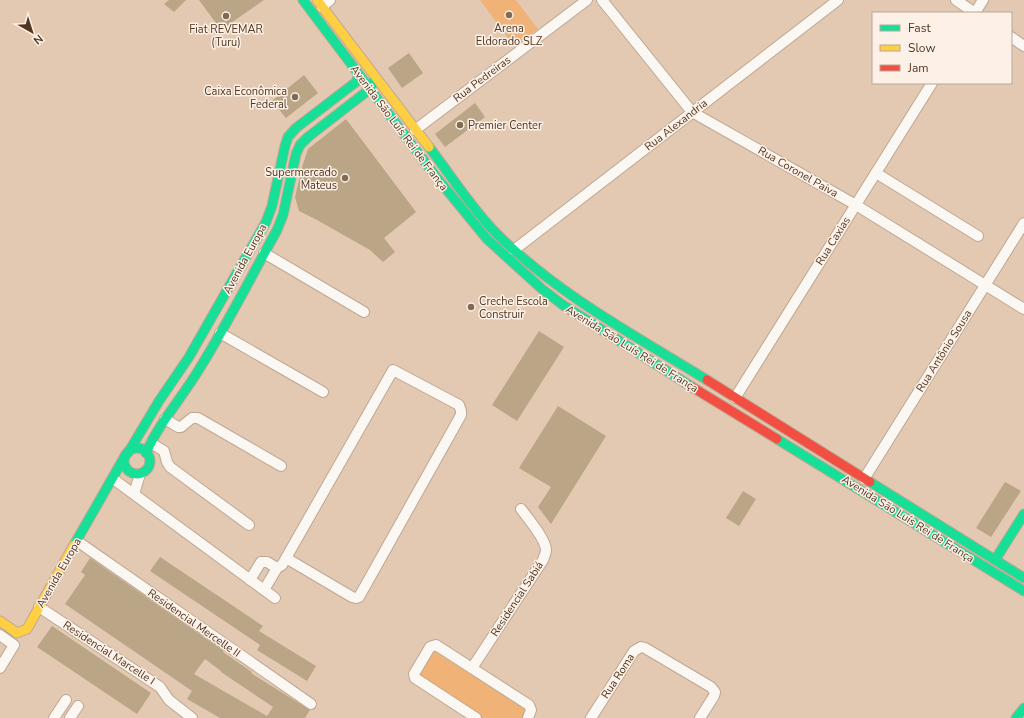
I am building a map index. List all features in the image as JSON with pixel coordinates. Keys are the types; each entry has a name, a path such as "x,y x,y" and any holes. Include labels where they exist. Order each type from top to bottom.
{"main road":[{"name":"Avenida São Luís Rei de França","path":"303,0 446,190 487,239 542,289 563,305 708,397 1024,592"},
{"name":"Avenida São Luís Rei de França","path":"319,3 415,130 495,232 549,280 1024,578"},
{"name":"Avenida Europa","path":"0,621 17,633 26,629 106,490 115,479 127,454 159,401 189,357 266,222 272,206 285,146 291,134 356,82 359,75"},
{"path":"370,89 376,78"},
{"name":"Avenida Europa","path":"140,474 147,469 149,465 150,461 146,453 150,443 194,377 281,223 298,149 305,139 370,89"},
{"path":"280,169 293,171"},
{"path":"140,474 130,472 125,465 127,454 135,449 139,449 146,453"},
{"name":"Avenida Europa","path":"115,479 130,472"},
{"path":"995,560 1024,514"},
{"path":"1016,718 1024,708"}],"street":[{"path":"319,3 330,0"},
{"name":"Rua Pedreiras","path":"415,130 491,66 588,0"},
{"name":"Rua Coronel Paiva","path":"602,0 692,112 856,204 1024,309"},
{"name":"Rua Alexandria","path":"514,250 838,0"},
{"path":"956,0 974,12"},
{"path":"976,12 984,0"},
{"path":"1012,38 1024,46"},
{"name":"Rua Caxias","path":"735,398 786,308 856,204 931,84"},
{"path":"876,173 978,236"},
{"name":"Rua Antônio Sousa","path":"864,479 1024,223"},
{"path":"264,253 364,312"},
{"path":"220,333 323,392"},
{"path":"264,590 277,568 282,565 392,370 459,405 461,415 359,597 352,597 286,558"},
{"path":"165,419 178,427 181,427 192,418 198,418 281,466"},
{"path":"150,443 164,451 170,467 249,525"},
{"path":"134,494 140,474"},
{"path":"115,479 275,598"},
{"name":"Residencial Sabiá","path":"472,668 543,560 546,551 545,545 541,538 521,508"},
{"name":"Residencial Mercelle II","path":"77,541 311,704"},
{"path":"250,580 261,562 267,562 277,568"},
{"name":"Residencial Marcelle I","path":"39,607 160,687 172,704 192,718"},
{"path":"0,635 14,645 0,668"},
{"path":"476,718 415,678 414,674 430,647 436,645 529,705 531,710 529,717"},
{"name":"Rua Roma","path":"591,718 634,651 640,647 645,648 714,690 714,696 700,718"},
{"path":"54,718 66,700"},
{"path":"70,718 78,706"}],"shaded area":[{"name":"Arena Eldorado SLZ","path":"480,0 516,0 538,29 514,46"},
{"path":"434,651 524,707 526,713 522,718 482,718 420,678 418,673"}],"building":[{"name":"Fiat REVEMAR (Turu)","path":"169,0 186,0 174,12 164,4"},
{"name":"Fiat REVEMAR (Turu)","path":"199,0 264,0 221,30"},
{"path":"409,53 423,73 402,88 388,68"},
{"name":"Caixa Econômica Federal","path":"304,75 318,93 286,118 272,101"},
{"name":"Premier Center","path":"475,103 485,117 445,147 435,134"},
{"name":"Supermercado Mateus","path":"346,119 416,212 384,238 395,252 383,262 370,250 299,211 295,197 308,149"},
{"path":"539,331 564,347 517,421 492,405"},
{"path":"558,406 606,436 551,524 538,507 551,487 519,468"},
{"path":"1005,482 1021,491 991,537 976,528"},
{"path":"743,491 756,499 739,526 726,518"},
{"path":"160,557 263,626 259,631 316,666 307,681 257,650 260,645 150,571"},
{"path":"90,558 224,651 223,652 252,672 251,673 310,710 305,718 220,718 187,699 192,691 65,604 85,575 81,572","holes":["205,659 273,707 267,716 194,674"]},
{"path":"52,626 151,693 137,714 37,647"}],"traffic: fast":[{"path":"303,0 437,178 487,239 542,289 563,305 692,387"},
{"path":"128,453 159,401 189,357 266,222 272,206 288,137 296,128 356,82 359,75"},
{"path":"146,453 157,431 209,354 277,230 283,215 296,154 300,145 308,137 370,89 375,79"},
{"path":"429,147 487,224 520,255 570,294 624,330 707,380"},
{"path":"777,439 1024,591"},
{"path":"137,448 146,452 150,461 146,470 137,474 128,470 124,461 128,452 137,448"},
{"path":"74,545 125,456"},
{"path":"870,482 1024,578"},
{"path":"995,560 1024,514"},
{"path":"1016,718 1024,708"}],"traffic: slow":[{"path":"317,0 429,147"},
{"path":"0,621 17,633 27,629 74,545"}],"traffic: jam":[{"path":"707,380 870,482"},
{"path":"692,387 777,439"}],"place":[{"name":"Arena Eldorado SLZ","path":"509,15"},
{"name":"Fiat REVEMAR (Turu)","path":"226,16"},
{"name":"Caixa Econômica Federal","path":"295,97"},
{"name":"Premier Center","path":"460,125"},
{"name":"Supermercado Mateus","path":"345,178"},
{"name":"Creche Escola Construir","path":"471,307"}]}
